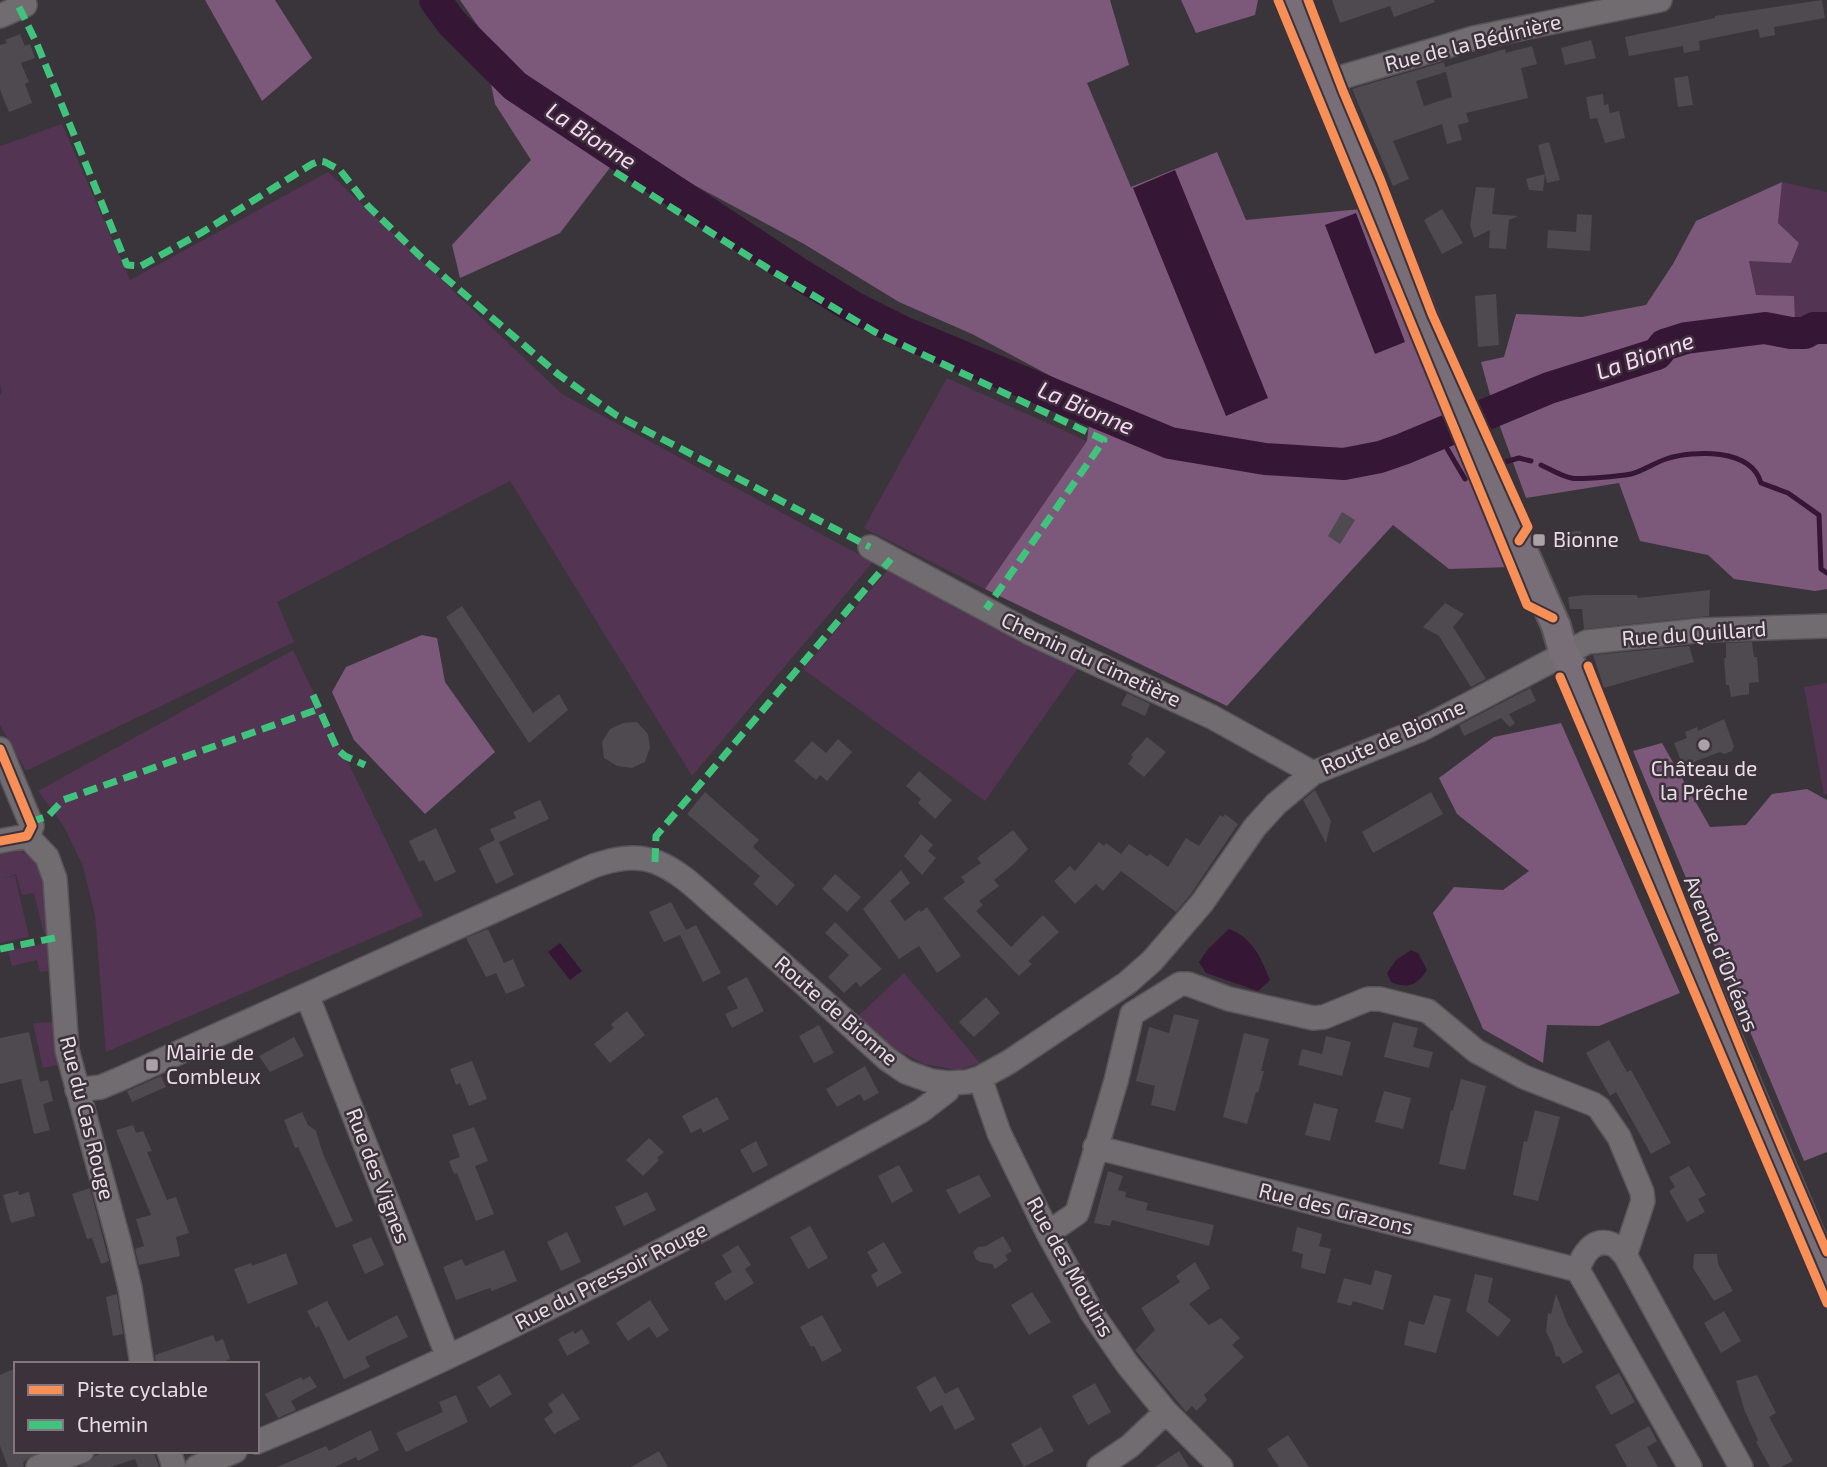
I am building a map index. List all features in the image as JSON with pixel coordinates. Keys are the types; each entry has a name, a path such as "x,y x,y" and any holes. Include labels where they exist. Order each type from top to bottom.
{"main road":[{"name":"Avenue d'Orléans","path":"1297,0 1452,389 1556,626 1564,654 1575,671 1611,752 1702,978 1827,1275"}],"street":[{"name":"Rue de la Bédinière","path":"1329,82 1474,38 1660,0"},
{"path":"0,16 24,5"},
{"name":"Chemin du Cimetière","path":"870,547 1032,634 1212,717 1312,773"},
{"name":"Rue du Quillard","path":"1564,654 1587,642 1690,631 1827,626"},
{"name":"Route de Bionne","path":"77,1090 101,1087 593,866 616,859 643,858 673,870 887,1059 906,1072 931,1081 967,1082 1009,1062 1127,983 1152,961 1202,903 1255,827 1276,804 1312,773 1420,730 1564,654"},
{"path":"0,748 32,826 27,836 0,841"},
{"name":"Rue du Cas Rouge","path":"27,836 47,857 55,879 67,1050 120,1242 142,1362"},
{"path":"1048,1233 1077,1213 1116,1081 1132,1014 1180,984 1188,984 1229,999 1313,1018 1324,1017 1368,999 1380,999 1428,1011 1476,1051 1524,1077 1593,1104 1599,1108 1619,1137 1642,1192 1643,1201 1625,1255"},
{"name":"Rue des Vignes","path":"307,995 448,1357"},
{"name":"Rue des Moulins","path":"980,1078 999,1133 1048,1233 1092,1313 1127,1364 1166,1412 1221,1467"},
{"name":"Rue du Pressoir Rouge","path":"259,1441 406,1378 605,1281 921,1111 947,1091 947,1083"},
{"name":"Rue des Grazons","path":"1095,1147 1578,1270"},
{"path":"1690,1467 1578,1270 1589,1248 1600,1243 1611,1243 1625,1255 1741,1467"},
{"path":"1099,1467 1130,1447 1166,1412"},
{"path":"38,1467 76,1453"},
{"path":"197,1467 229,1453"}],"shaded area":[{"path":"205,0 275,0 312,58 262,101"},
{"path":"460,0 1110,0 1129,65 1087,83 1131,187 1217,152 1246,220 1361,209 1446,419 1511,567 1449,569 1393,525 1227,706 985,589 1087,441 1092,398 972,334 899,302 804,244 625,148 560,233 460,278 452,245 531,160 495,104 480,29"},
{"path":"1181,0 1258,0 1255,15 1196,33"},
{"path":"62,124 130,280 328,172 562,394 873,562 692,776 510,481 277,602 294,642 26,771 0,725 0,146"},
{"path":"1175,170 1268,398 1226,416 1133,188"},
{"path":"1782,182 1827,192 1827,332 1815,333 1756,296 1749,260 1790,263 1799,243 1778,223"},
{"path":"1782,182 1778,223 1799,243 1791,263 1749,261 1756,295 1794,296 1795,320 1815,333 1827,332 1827,589 1815,591 1734,579 1708,555 1640,541 1619,483 1526,498 1495,413 1481,362 1504,357 1516,314 1582,317 1646,305 1673,264 1696,221"},
{"path":"1356,213 1405,342 1375,354 1325,225"},
{"path":"947,378 1087,441 985,589 864,528"},
{"path":"891,566 1083,661 985,801 803,669"},
{"path":"422,635 437,638 445,682 495,752 425,814 354,740 332,692 346,667"},
{"path":"293,650 423,916 106,1052 95,915 83,866 63,825 38,791"},
{"path":"1827,683 1827,794 1824,795 1804,687"},
{"path":"1561,723 1680,993 1599,1026 1547,1025 1543,1063 1483,1029 1433,913 1454,887 1503,890 1529,871 1457,814 1439,778 1494,737"},
{"path":"1662,743 1710,827 1746,825 1772,794 1807,789 1827,800 1827,1152 1804,1161 1633,751"},
{"path":"16,847 39,864 43,874 47,933 44,934 34,893 22,895 16,874 4,878 15,876 29,937 0,943 0,851"},
{"path":"1229,929 1250,943 1263,964 1270,980 1258,991 1206,973 1199,962"},
{"path":"47,943 48,971 40,972 37,960 12,966 8,951"},
{"path":"560,943 582,971 570,980 548,952"},
{"path":"1411,950 1418,953 1427,970 1412,985 1391,982 1387,973 1396,960"},
{"path":"904,973 980,1063 958,1070 924,1064 895,1049 858,1016"},
{"path":"53,1022 58,1065 43,1068 33,1023"}],"building":[{"path":"1332,0 1435,2 1394,17 1390,6 1340,23"},
{"path":"1822,0 1825,18 1774,27 1775,35 1760,38 1758,29 1699,41 1700,50 1684,53 1683,46 1629,56 1625,37 1715,16"},
{"path":"20,34 25,46 30,44 35,58 21,63 29,82 25,84 32,103 9,112 0,90 0,45"},
{"path":"1591,40 1596,58 1565,65 1561,48"},
{"path":"1532,46 1537,64 1521,68 1528,98 1466,113 1469,122 1458,125 1462,140 1447,144 1442,124 1393,141 1409,179 1393,186 1352,89 1444,62 1445,67 1505,49 1506,53","holes":["1446,72 1452,97 1424,106 1416,81"]},
{"path":"1688,76 1693,105 1678,107 1674,78"},
{"path":"1603,94 1604,105 1608,104 1610,113 1619,111 1625,138 1605,143 1597,118 1590,119 1586,97"},
{"path":"1549,142 1560,180 1547,183 1538,145"},
{"path":"1545,174 1543,191 1529,190 1526,179"},
{"path":"1476,187 1495,188 1492,214 1518,216 1509,220 1506,249 1489,248 1490,230 1474,238 1470,225"},
{"path":"1442,209 1463,243 1442,254 1424,220"},
{"path":"1577,214 1592,215 1590,251 1547,248 1548,230 1576,232"},
{"path":"1496,294 1499,345 1478,347 1475,296"},
{"path":"1342,512 1355,520 1340,544 1328,536"},
{"path":"1581,531 1582,549 1558,550 1555,532"},
{"path":"1710,590 1709,616 1584,629 1582,609 1570,609 1568,597 1637,595 1638,598"},
{"path":"1445,603 1464,614 1453,627 1486,679 1471,687 1439,636 1423,627"},
{"path":"462,606 533,713 559,694 568,710 529,743 446,617"},
{"path":"1752,642 1754,657 1757,657 1759,682 1749,683 1749,694 1731,697 1729,685 1726,685 1726,643"},
{"path":"1689,646 1694,662 1604,688 1593,655"},
{"path":"1530,688 1536,701 1509,714 1515,723 1510,727 1501,718 1464,736 1459,725"},
{"path":"1127,693 1150,704 1145,716 1121,705"},
{"name":"Château de la Prêche","path":"1724,719 1734,746 1732,751 1724,754 1720,752 1683,766 1674,743 1687,738 1685,732 1697,727 1698,731"},
{"path":"637,722 648,734 650,748 645,762 632,768 617,766 604,758 602,742 610,729 623,723"},
{"path":"1147,737 1166,752 1144,777 1128,764 1133,757 1131,755"},
{"path":"838,739 852,752 827,781 820,775 816,780 794,761 812,741 826,753"},
{"path":"919,771 952,800 935,819 918,803 921,799 906,786"},
{"path":"1315,790 1331,821 1326,843 1303,800"},
{"path":"705,792 759,840 753,847 795,885 777,906 753,884 760,876 687,814"},
{"path":"1431,792 1443,814 1373,853 1362,832"},
{"path":"540,800 549,819 499,842 514,875 496,884 479,848 495,840 490,829 516,818 513,812"},
{"path":"1225,814 1238,824 1176,912 1121,871 1103,891 1096,884 1075,904 1054,881 1070,866 1075,871 1099,842 1104,846 1106,843 1121,854 1129,844 1168,867 1186,838 1199,846 1220,815 1223,817"},
{"path":"436,828 456,872 435,882 424,860 419,862 409,841"},
{"path":"1013,830 1028,849 994,880 999,886 979,901 983,905 976,911 1011,947 1043,915 1059,932 1028,961 1032,964 1019,976 943,898 965,882 961,877 981,863 977,858"},
{"path":"921,834 933,845 928,851 936,858 922,875 904,856"},
{"path":"901,870 910,883 890,901 905,921 927,907 961,956 937,973 919,946 899,959 863,909"},
{"path":"835,874 861,897 847,912 822,889"},
{"path":"671,902 686,930 696,925 721,973 703,982 680,935 664,942 649,912"},
{"path":"835,922 882,969 860,987 856,982 844,993 828,977 849,955 825,933"},
{"path":"488,929 504,963 513,959 525,986 506,994 496,973 486,977 466,938"},
{"path":"747,977 764,1011 732,1028 725,1014 738,1008 727,987"},
{"path":"986,997 1000,1013 974,1037 959,1022"},
{"path":"627,1011 645,1035 610,1063 594,1044 614,1028 611,1024"},
{"path":"1174,1014 1199,1020 1175,1111 1151,1105 1155,1086 1136,1081 1149,1027 1169,1033"},
{"path":"1393,1022 1418,1028 1413,1047 1433,1052 1429,1068 1384,1057"},
{"path":"819,1025 834,1053 814,1063 799,1036"},
{"path":"29,1032 40,1082 48,1080 53,1101 43,1104 50,1130 34,1134 21,1079 0,1084 0,1038"},
{"path":"1244,1033 1269,1039 1261,1071 1264,1071 1247,1124 1223,1117"},
{"path":"1326,1036 1351,1042 1342,1076 1298,1065 1302,1049 1322,1054"},
{"path":"294,1037 304,1056 270,1072 259,1056"},
{"path":"1609,1040 1627,1072 1631,1070 1671,1143 1651,1154 1616,1092 1610,1096 1586,1053"},
{"path":"472,1061 487,1099 469,1106 460,1083 456,1085 450,1069"},
{"path":"865,1066 879,1093 864,1101 860,1094 837,1107 826,1089"},
{"path":"161,1076 166,1087 132,1102 127,1091"},
{"path":"1461,1079 1486,1086 1465,1170 1439,1164"},
{"path":"1384,1091 1411,1098 1403,1129 1375,1122"},
{"path":"717,1097 729,1119 703,1133 701,1128 691,1133 682,1116"},
{"path":"1314,1103 1338,1109 1330,1141 1305,1135"},
{"path":"1535,1110 1560,1117 1538,1201 1513,1195 1524,1141 1527,1142"},
{"path":"302,1112 308,1125 316,1131 323,1154 353,1221 336,1228 298,1147 295,1148 284,1120"},
{"path":"133,1125 136,1133 143,1131 152,1151 147,1152 167,1200 176,1197 189,1233 176,1237 180,1256 139,1265 135,1249 144,1246 136,1219 151,1215 116,1130"},
{"path":"474,1127 488,1161 475,1166 494,1214 476,1221 457,1173 454,1174 449,1161 460,1157 452,1135"},
{"path":"649,1138 664,1152 643,1176 626,1160"},
{"path":"756,1141 768,1165 753,1173 740,1150"},
{"path":"899,1165 913,1191 892,1203 878,1176"},
{"path":"1689,1166 1706,1195 1698,1199 1705,1212 1687,1222 1669,1191 1675,1187 1669,1177"},
{"path":"1108,1171 1123,1176 1118,1190 1126,1192 1125,1197 1148,1203 1146,1210 1214,1225 1209,1246 1112,1220 1110,1226 1094,1223"},
{"path":"979,1175 991,1196 959,1214 946,1190"},
{"path":"90,1188 109,1261 101,1264 92,1238 87,1239 72,1194"},
{"path":"18,1191 19,1195 29,1192 35,1216 11,1223 3,1195"},
{"path":"647,1192 656,1210 624,1226 615,1207"},
{"path":"810,1226 828,1258 808,1269 790,1237"},
{"path":"1297,1227 1322,1234 1319,1246 1331,1249 1325,1274 1301,1268 1303,1254 1292,1251"},
{"path":"567,1232 581,1262 561,1271 547,1242"},
{"path":"1003,1236 1012,1251 1005,1255 1008,1260 995,1269 992,1264 976,1259 973,1252 978,1247 986,1246"},
{"path":"371,1237 384,1265 365,1274 352,1245"},
{"path":"884,1242 902,1273 877,1287 871,1275 878,1271 867,1252"},
{"path":"738,1245 751,1265 745,1269 754,1283 725,1301 714,1283 732,1272 722,1255"},
{"path":"504,1250 517,1281 492,1291 490,1288 456,1300 443,1267 462,1259 465,1266"},
{"path":"286,1253 298,1284 248,1304 234,1269 251,1263 252,1266"},
{"path":"1694,1254 1717,1254 1718,1264 1733,1291 1714,1301 1693,1268"},
{"path":"1195,1262 1210,1288 1189,1304 1209,1325 1221,1318 1240,1338 1232,1345 1244,1357 1204,1395 1207,1400 1196,1411 1192,1406 1186,1412 1135,1350 1155,1330 1141,1308 1180,1282 1176,1276"},
{"path":"1375,1270 1392,1275 1383,1310 1353,1301 1351,1306 1337,1302 1344,1278 1371,1285"},
{"path":"1475,1274 1493,1278 1488,1302 1511,1320 1498,1337 1466,1311"},
{"path":"1032,1292 1051,1322 1029,1335 1011,1305"},
{"path":"117,1294 123,1334 113,1336 106,1297"},
{"path":"1556,1294 1567,1323 1583,1352 1563,1364 1559,1356 1556,1357 1546,1331 1548,1313 1551,1314"},
{"path":"1434,1295 1451,1299 1436,1353 1404,1345 1409,1321 1424,1325"},
{"path":"650,1300 669,1330 657,1338 649,1327 628,1341 616,1323"},
{"path":"327,1301 348,1341 397,1315 408,1337 365,1357 370,1367 344,1379 319,1326 316,1328 307,1311"},
{"path":"1724,1311 1741,1341 1721,1353 1704,1323"},
{"path":"822,1315 842,1351 822,1362 800,1327"},
{"path":"582,1329 590,1343 567,1356 558,1339"},
{"path":"213,1335 216,1342 223,1339 230,1359 223,1362 156,1362 155,1355"},
{"path":"14,1369 14,1453 37,1453 23,1463 24,1467 8,1467 0,1446 0,1375"},
{"path":"1619,1373 1635,1402 1611,1415 1595,1386"},
{"path":"500,1374 512,1394 490,1408 477,1387"},
{"path":"1757,1375 1776,1413 1769,1417 1793,1461 1781,1467 1770,1467 1756,1442 1758,1440 1744,1409 1736,1381"},
{"path":"310,1376 317,1387 291,1401 296,1410 278,1418 265,1394 301,1377 303,1380"},
{"path":"935,1376 945,1394 958,1387 975,1419 955,1430 942,1405 930,1412 916,1387"},
{"path":"1095,1383 1111,1412 1088,1425 1072,1396"},
{"path":"563,1393 580,1419 554,1434 544,1419 553,1412 548,1404"},
{"path":"456,1395 468,1422 406,1452 396,1433 443,1412 439,1402"},
{"path":"1649,1426 1657,1441 1647,1447 1658,1467 1627,1467 1615,1445"},
{"path":"1041,1427 1054,1451 1024,1467 1011,1444"},
{"path":"371,1430 379,1450 358,1461 356,1457 335,1467 277,1467 326,1446 329,1451"},
{"path":"1288,1435 1309,1467 1279,1467 1267,1449"},
{"path":"659,1451 668,1467 631,1467"},
{"path":"1179,1451 1189,1467 1155,1467"},
{"path":"102,1453 154,1453 159,1467 138,1467 135,1459 111,1467 79,1467"}],"waterway":[{"name":"La Bionne","path":"435,0 452,23 515,86 853,307 903,332 1170,443 1265,459 1344,464 1403,449 1549,388 1657,354 1664,345 1686,338 1765,328 1791,333 1827,328"},
{"path":"1439,435 1465,479"},
{"path":"1541,465 1567,477 1583,478 1631,474 1666,459 1691,454 1720,454 1734,458 1746,463 1761,483 1788,493 1819,515 1821,569 1827,573"},
{"path":"1505,462 1519,458 1531,461"}],"marked path":[{"path":"19,7 37,44 127,265 141,266 201,233 312,164 325,162 340,170 368,206 421,257 559,375 616,415 870,547"},
{"path":"615,172 875,332 1104,440 986,609"},
{"path":"655,862 656,836 891,559"},
{"path":"313,695 337,749 345,756 365,765"},
{"path":"30,822 48,816 63,800 319,709"},
{"path":"0,949 59,937"}],"cycle path":[{"path":"1278,0 1527,605 1553,618"},
{"path":"1308,0 1432,314 1528,527 1519,541"},
{"path":"1588,666 1735,1033 1827,1252"},
{"path":"1560,677 1827,1303"},
{"path":"0,749 32,826 27,836 0,841"}],"place":[{"name":"Bionne","path":"1539,540"},
{"name":"Château de la Prêche","path":"1704,745"},
{"name":"Mairie de Combleux","path":"152,1065"}]}
